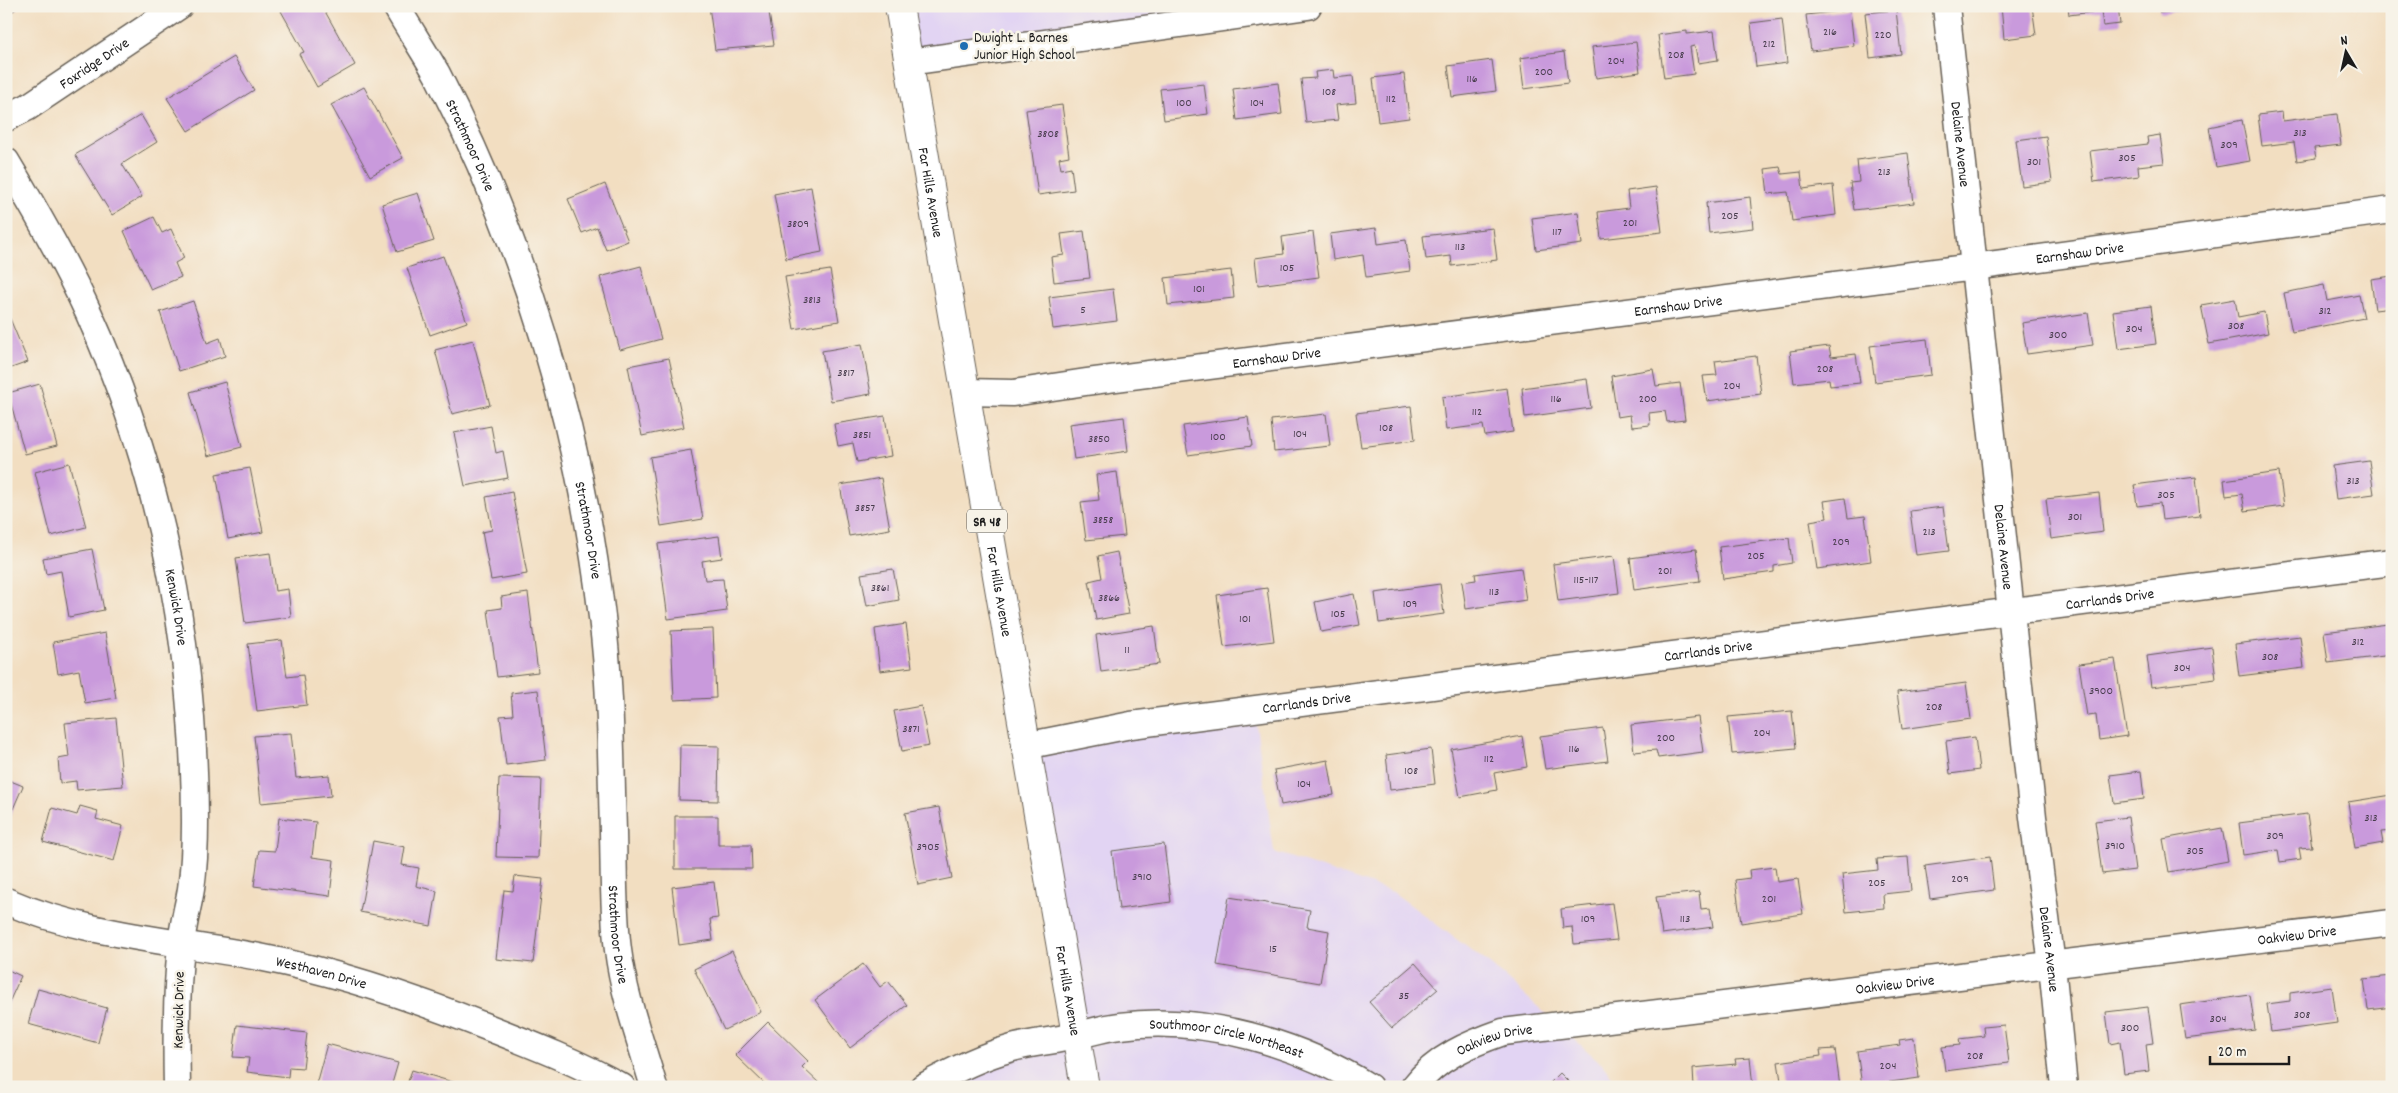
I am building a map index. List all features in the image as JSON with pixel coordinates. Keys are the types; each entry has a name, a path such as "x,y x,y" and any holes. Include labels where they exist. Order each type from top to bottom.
{"main road":[{"name":"Far Hills Avenue","path":"898,6 1085,1087"}],"street":[{"name":"Foxridge Drive","path":"6,118 28,107 179,6"},
{"name":"Strathmoor Drive","path":"396,6 435,72 480,163 499,210 543,334 568,422 588,519 602,618 611,717 614,916 618,953 630,1006 654,1087"},
{"path":"909,62 1308,6"},
{"name":"Delaine Avenue","path":"1946,6 2033,817 2052,965 2064,1087"},
{"name":"Kenwick Drive","path":"6,161 54,242 90,315 116,378 152,485 170,563 186,660 193,741 195,824 191,888 181,944 177,1087"},
{"name":"Earnshaw Drive","path":"965,392 1013,393 1974,267 2392,210"},
{"name":"Carrlands Drive","path":"1025,746 1149,723 2392,562"},
{"name":"Westhaven Drive","path":"6,901 74,924 282,962 356,979 412,998 541,1048 622,1087"},
{"name":"Oakview Drive","path":"1414,1087 1422,1076 1440,1061 1468,1044 1503,1032 2392,923"},
{"name":"Southmoor Circle Northeast","path":"922,1087 950,1072 1009,1048 1118,1026 1145,1024 1197,1026 1247,1036 1305,1054 1369,1087"}],"shaded area":[{"name":"Dwight L. Barnes Junior High School","path":"899,6 1308,6 909,62"},
{"path":"1254,710 1274,852 1393,892 1491,965 1601,1063 1620,1087 923,1087 1076,1036 1025,746"}],"building":[{"path":"6,6 20,6 6,16"},
{"path":"289,6 322,6 355,65 317,87 299,54 304,52 281,11"},
{"path":"709,6 768,6 774,45 715,50"},
{"path":"2001,6 2032,6 2036,35 2004,39"},
{"path":"2068,6 2118,6 2120,24 2103,26 2101,11 2069,15"},
{"path":"2159,6 2189,6 2190,10 2160,13"},
{"path":"1850,10 1854,46 1811,51 1806,15"},
{"path":"1896,10 1901,54 1870,58 1865,13"},
{"path":"1782,19 1787,63 1756,67 1751,23"},
{"path":"1687,31 1687,34 1714,31 1718,60 1698,63 1695,46 1690,47 1694,74 1664,78 1658,35"},
{"path":"1636,42 1640,72 1596,78 1592,47"},
{"path":"1564,52 1568,83 1524,89 1520,58"},
{"path":"234,57 254,90 188,131 167,98"},
{"path":"1492,60 1496,91 1452,97 1448,66"},
{"path":"1333,70 1334,78 1353,76 1356,103 1336,105 1338,120 1306,123 1301,79 1316,78 1315,72"},
{"path":"1404,74 1409,118 1378,122 1373,78"},
{"path":"1278,83 1282,114 1237,120 1233,89"},
{"path":"1204,84 1208,114 1164,120 1160,89"},
{"path":"364,87 403,158 370,176 331,105"},
{"path":"1062,105 1069,156 1059,158 1061,169 1071,167 1074,190 1038,195 1026,110"},
{"path":"2282,112 2283,121 2337,114 2341,145 2314,148 2316,158 2297,161 2294,142 2262,146 2258,115"},
{"path":"141,115 157,142 122,164 142,197 112,215 75,155"},
{"path":"2242,120 2250,161 2216,167 2209,127"},
{"path":"2160,135 2164,163 2138,166 2139,176 2094,182 2090,151 2148,144 2147,137"},
{"path":"2046,136 2052,182 2022,186 2016,140"},
{"path":"1908,153 1914,203 1854,210 1850,183 1859,182 1857,160"},
{"path":"1780,167 1782,174 1801,172 1803,189 1833,185 1836,215 1792,221 1788,192 1768,194 1765,169"},
{"path":"605,184 628,241 606,250 597,227 582,233 568,199"},
{"path":"811,187 822,252 786,259 774,194"},
{"path":"1656,187 1662,232 1601,239 1598,212 1629,208 1627,191"},
{"path":"418,193 434,241 397,252 382,204"},
{"path":"1750,197 1753,228 1709,233 1706,203"},
{"path":"1578,212 1582,244 1536,250 1532,218"},
{"path":"154,217 162,233 171,229 184,258 175,263 181,277 151,290 124,231"},
{"path":"1376,228 1378,244 1406,240 1410,271 1366,277 1363,255 1333,260 1330,234"},
{"path":"1493,228 1497,260 1452,266 1451,256 1426,259 1423,236"},
{"path":"1084,231 1090,278 1054,282 1051,257 1064,255 1061,234"},
{"path":"1313,232 1319,277 1258,285 1255,258 1284,254 1282,237"},
{"path":"443,256 467,322 430,335 407,268"},
{"path":"641,266 661,339 620,350 600,277"},
{"path":"830,270 839,321 794,329 785,277"},
{"path":"1231,270 1234,298 1168,305 1165,278"},
{"path":"2392,276 2392,308 2375,310 2371,279"},
{"path":"2324,285 2327,301 2359,295 2364,318 2292,332 2284,293"},
{"path":"1113,289 1117,321 1053,329 1049,297"},
{"path":"2235,299 2238,317 2264,312 2268,333 2209,344 2201,305"},
{"path":"193,301 207,343 220,338 225,356 179,371 160,312"},
{"path":"2151,306 2156,344 2118,349 2113,311"},
{"path":"6,309 28,362 6,370"},
{"path":"2088,313 2093,345 2027,354 2022,323"},
{"path":"1927,339 1931,375 1875,382 1870,346"},
{"path":"473,340 490,405 452,414 435,350"},
{"path":"862,344 871,394 831,401 822,351"},
{"path":"1829,346 1831,357 1856,354 1860,383 1830,386 1829,379 1794,383 1790,351"},
{"path":"1756,356 1761,394 1707,401 1703,376 1717,375 1715,361"},
{"path":"669,358 684,427 642,436 628,366"},
{"path":"1653,369 1656,386 1680,383 1685,420 1667,422 1665,411 1649,413 1650,425 1632,427 1630,415 1617,417 1611,376"},
{"path":"1587,379 1591,408 1525,417 1522,388"},
{"path":"225,382 242,447 208,456 190,392"},
{"path":"40,384 57,446 25,454 8,393"},
{"path":"1507,388 1513,432 1485,436 1483,425 1446,430 1442,397"},
{"path":"1411,406 1415,440 1361,447 1356,413"},
{"path":"1326,414 1330,446 1274,452 1271,420"},
{"path":"885,416 891,456 857,462 853,443 838,446 834,424"},
{"path":"1124,417 1128,451 1074,459 1069,424"},
{"path":"1248,417 1252,446 1188,455 1183,426"},
{"path":"491,426 496,453 503,451 508,478 465,486 454,433"},
{"path":"691,450 703,519 661,526 650,457"},
{"path":"2369,461 2374,494 2336,499 2332,466"},
{"path":"69,463 86,527 51,536 35,472"},
{"path":"250,468 263,532 228,539 216,474"},
{"path":"1117,472 1125,536 1086,540 1081,502 1099,500 1096,475"},
{"path":"2279,472 2284,506 2245,511 2242,494 2226,496 2224,480"},
{"path":"2196,477 2200,516 2162,520 2160,503 2137,506 2134,485"},
{"path":"881,478 890,529 849,536 840,485"},
{"path":"512,492 527,574 491,580 482,532 492,530 486,497"},
{"path":"2099,493 2103,532 2051,539 2046,499"},
{"path":"1845,498 1848,518 1865,516 1871,561 1817,569 1810,521 1827,518 1824,501"},
{"path":"1943,507 1949,551 1916,555 1910,511"},
{"path":"719,536 722,558 702,561 705,580 723,579 727,611 668,619 658,544"},
{"path":"1789,538 1792,563 1774,566 1774,572 1723,579 1719,547"},
{"path":"92,549 104,610 69,617 61,571 46,574 43,558"},
{"path":"1696,549 1700,581 1634,590 1630,558"},
{"path":"1117,552 1129,614 1096,620 1089,581 1102,578 1098,556"},
{"path":"270,553 275,591 288,589 291,617 245,623 236,558"},
{"path":"1614,556 1619,593 1558,601 1553,564"},
{"path":"1521,568 1526,600 1466,609 1462,582 1476,580 1475,574"},
{"path":"893,569 899,600 867,606 861,574"},
{"path":"1440,584 1444,614 1379,623 1375,593"},
{"path":"1267,588 1274,641 1224,647 1217,595"},
{"path":"528,593 538,672 497,677 488,610 502,608 501,597"},
{"path":"1354,594 1360,625 1321,632 1315,602"},
{"path":"906,624 912,667 880,671 875,629"},
{"path":"2388,624 2392,655 2328,663 2324,632"},
{"path":"1154,626 1159,664 1101,672 1096,635"},
{"path":"713,629 716,698 674,700 671,631"},
{"path":"105,633 116,698 85,703 79,670 58,674 53,642"},
{"path":"2300,636 2304,668 2239,676 2235,644"},
{"path":"282,640 287,677 303,675 307,705 257,711 248,644"},
{"path":"2212,647 2216,679 2151,687 2147,656"},
{"path":"2115,659 2127,736 2099,740 2096,715 2087,716 2079,664"},
{"path":"1966,683 1971,719 1902,729 1897,692"},
{"path":"538,690 546,760 506,765 500,716 513,715 511,693"},
{"path":"921,706 929,746 902,751 894,711"},
{"path":"1792,711 1796,748 1732,754 1728,717"},
{"path":"1698,717 1703,752 1658,758 1656,750 1634,752 1631,725"},
{"path":"116,718 123,786 77,790 76,781 60,783 58,759 69,757 65,723"},
{"path":"1603,728 1608,761 1545,769 1540,736"},
{"path":"291,733 296,778 329,775 331,796 261,803 254,736"},
{"path":"1522,736 1527,767 1494,773 1497,790 1460,797 1451,749"},
{"path":"1975,737 1979,770 1950,774 1946,741"},
{"path":"680,745 719,746 718,801 679,800"},
{"path":"1431,749 1435,784 1390,790 1386,755"},
{"path":"1328,760 1334,795 1281,805 1274,770"},
{"path":"2141,771 2144,799 2114,803 2110,775"},
{"path":"499,778 541,779 538,858 496,857"},
{"path":"6,779 23,786 6,825"},
{"path":"2392,795 2392,831 2381,832 2383,843 2355,848 2348,802"},
{"path":"80,806 98,811 96,819 123,826 114,861 43,842 52,808 77,815"},
{"path":"939,807 952,878 918,885 905,813"},
{"path":"2307,814 2312,847 2299,848 2301,859 2280,862 2278,850 2243,855 2239,823"},
{"path":"675,816 718,816 718,845 751,845 752,869 675,869"},
{"path":"2128,817 2135,870 2102,874 2095,821"},
{"path":"279,818 316,822 312,857 334,860 330,896 254,886 259,850 275,851"},
{"path":"2222,828 2228,861 2169,872 2163,839"},
{"path":"373,841 405,847 402,865 419,868 416,886 437,891 431,926 360,912"},
{"path":"1164,844 1171,902 1119,909 1112,851"},
{"path":"1908,857 1911,891 1883,894 1884,908 1846,912 1842,874 1878,870 1877,859"},
{"path":"1990,857 1994,890 1930,899 1925,866"},
{"path":"1775,867 1777,882 1798,879 1803,914 1741,923 1735,880 1750,878 1749,870"},
{"path":"515,876 543,879 533,963 496,959 504,890 513,891"},
{"path":"714,882 718,918 710,919 713,940 679,945 672,887"},
{"path":"1699,892 1701,909 1710,908 1713,927 1662,934 1656,897"},
{"path":"1229,897 1310,910 1307,927 1329,931 1320,983 1217,965"},
{"path":"1612,903 1617,940 1574,944 1572,927 1563,928 1561,909"},
{"path":"732,951 761,1012 724,1030 694,969"},
{"path":"1415,963 1438,989 1392,1028 1369,1002"},
{"path":"863,964 880,987 888,981 907,1005 850,1048 815,1000"},
{"path":"6,969 21,976 6,1009"},
{"path":"2392,976 2392,1007 2368,1010 2364,979"},
{"path":"2332,987 2337,1023 2271,1032 2267,1004 2290,1001 2290,993"},
{"path":"38,989 107,1008 98,1043 28,1024"},
{"path":"2250,995 2255,1030 2185,1039 2180,1005"},
{"path":"2148,1007 2153,1043 2146,1044 2149,1071 2124,1074 2120,1042 2110,1044 2106,1012"},
{"path":"768,1022 808,1061 802,1067 820,1084 817,1087 768,1087 735,1055"},
{"path":"237,1025 307,1033 303,1068 289,1067 288,1077 247,1072 249,1058 233,1057"},
{"path":"2004,1025 2009,1063 1945,1071 1942,1047 1960,1045 1959,1039 1984,1036 1983,1027"},
{"path":"1914,1038 1919,1078 1862,1086 1857,1051 1900,1045 1899,1040"},
{"path":"327,1044 398,1063 391,1087 326,1087 316,1084"},
{"path":"1835,1049 1840,1087 1782,1087 1778,1062 1821,1056 1820,1050"},
{"path":"1750,1058 1753,1087 1694,1087 1693,1068 1736,1064 1735,1059"},
{"path":"412,1070 466,1086 466,1087 406,1087"},
{"path":"1560,1073 1574,1087 1546,1087"}],"place":[{"name":"Dwight L. Barnes Junior High School","path":"964,46"}]}
